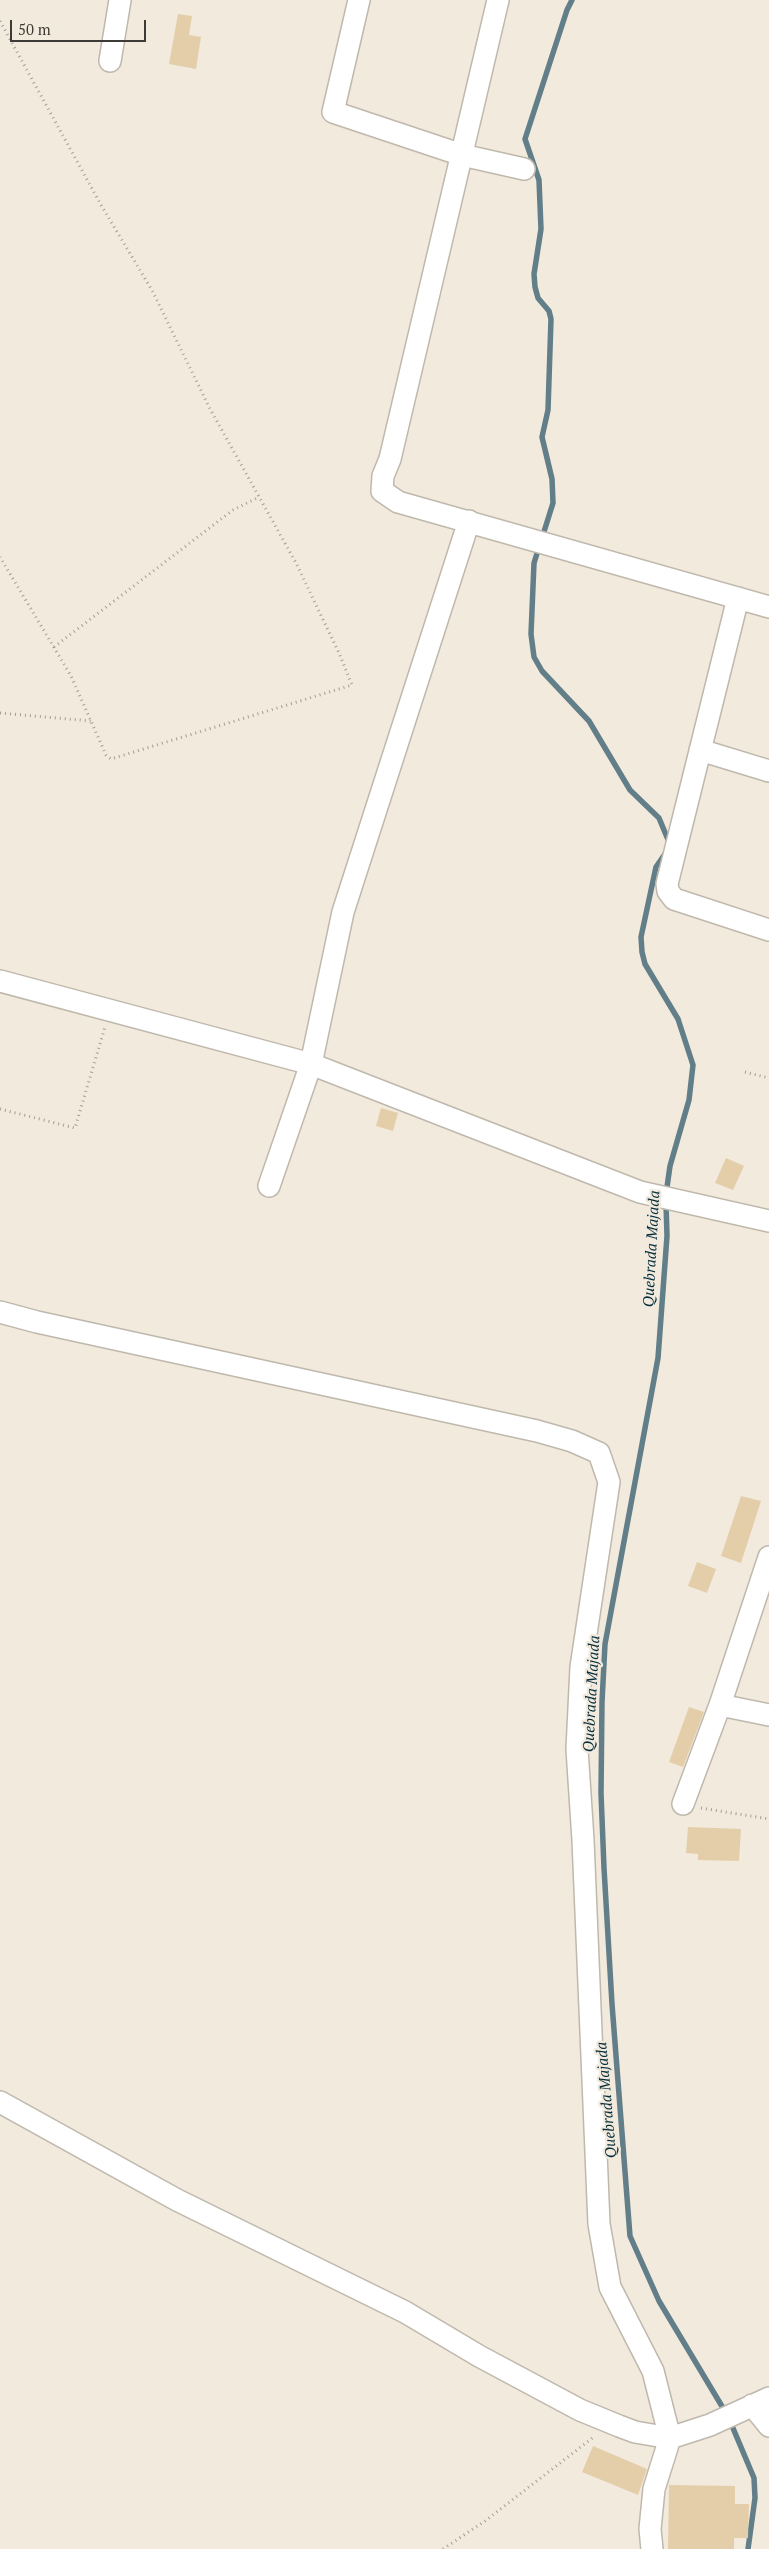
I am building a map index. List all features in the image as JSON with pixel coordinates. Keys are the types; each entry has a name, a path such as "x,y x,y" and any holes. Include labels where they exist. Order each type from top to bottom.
{"street":[{"path":"110,61 120,0"},
{"path":"359,0 333,112 462,155 524,169"},
{"path":"498,0 390,459 383,476 382,491 398,502 769,607"},
{"path":"268,1186 311,1064 343,912 469,521"},
{"path":"738,598 667,884 668,891 674,899 769,930"},
{"path":"700,750 769,771"},
{"path":"0,981 311,1064 640,1192 769,1222"},
{"path":"0,1312 37,1322 537,1431 572,1441 599,1453 609,1482 581,1666 577,1749 583,1840 599,2224 610,2287 653,2371 670,2438 654,2489 650,2529 652,2549"},
{"path":"683,1804 767,1570"},
{"path":"720,1705 769,1716"},
{"path":"0,2102 177,2200 405,2312 479,2356 580,2410 610,2423 635,2432 670,2438 710,2425 761,2401 769,2426"}],"path":[{"path":"0,21 105,212 154,292 210,407 296,563 352,684 111,759 106,755 79,692 0,557"},
{"path":"54,647 233,510 258,497"},
{"path":"0,713 91,721"},
{"path":"0,1109 75,1128 110,1010"},
{"path":"745,1072 769,1078"},
{"path":"683,1804 769,1819"},
{"path":"443,2549 523,2492 610,2423"}],"building":[{"path":"178,14 192,16 189,35 201,37 196,69 169,64"},
{"path":"381,1108 398,1113 393,1131 376,1126"},
{"path":"726,1158 744,1166 733,1190 715,1183"},
{"path":"741,1496 761,1501 741,1563 721,1556"},
{"path":"697,1562 716,1569 707,1593 688,1586"},
{"path":"689,1707 704,1712 683,1767 669,1762"},
{"path":"688,1827 741,1829 739,1861 698,1860 698,1854 686,1853"},
{"path":"593,2446 647,2469 638,2495 582,2472"},
{"path":"669,2485 735,2486 735,2504 749,2504 748,2538 734,2538 734,2549 668,2549"}],"waterway":[{"name":"Quebrada Majada","path":"542,538 553,503 552,479 542,437 548,410 551,319 549,311 538,298 535,287 534,274 541,229 539,180 525,139 567,10 572,0"},
{"name":"Quebrada Majada","path":"539,547 534,563 531,634 534,657 542,671 589,721 630,790 659,818 669,842"},
{"name":"Quebrada Majada","path":"666,1194 670,1166 689,1100 693,1065 678,1019 645,964 642,952 641,937 656,867 667,851"},
{"name":"Quebrada Majada","path":"666,1203 667,1236 658,1358 605,1644 601,1793 604,1868 612,2004 630,2236 659,2301 726,2413"},
{"name":"Quebrada Majada","path":"730,2421 754,2478 755,2498 748,2549"}]}
